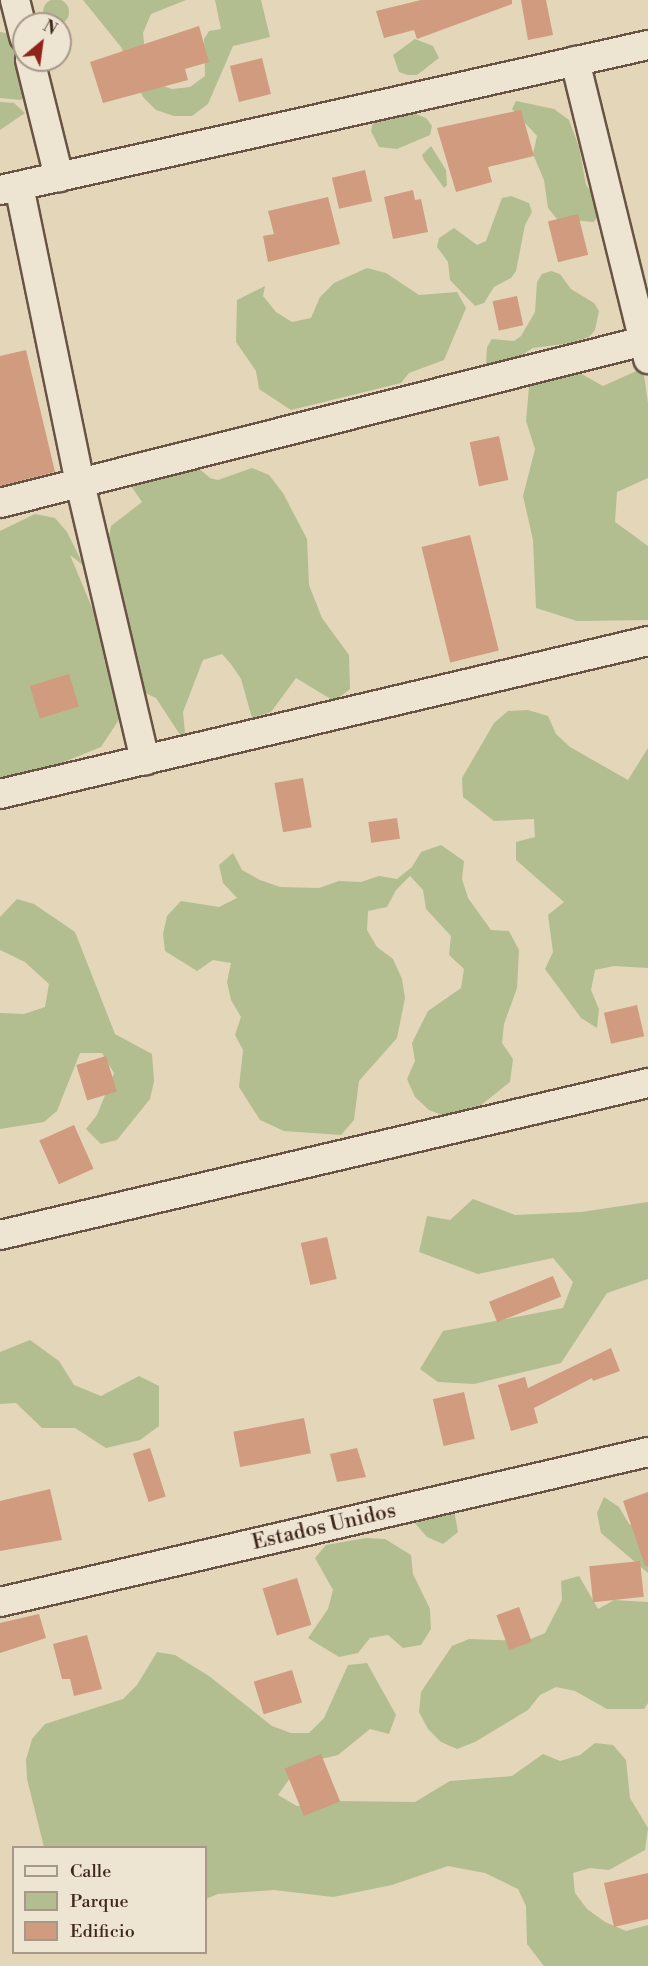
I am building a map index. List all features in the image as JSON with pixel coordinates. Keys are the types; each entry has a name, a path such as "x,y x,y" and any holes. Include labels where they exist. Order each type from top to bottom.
{"street":[{"path":"145,761 9,188 648,45"},
{"path":"0,503 646,350 575,61"},
{"path":"33,72 60,177"},
{"path":"0,794 648,641"},
{"path":"0,1235 648,1083"},
{"name":"Estados Unidos","path":"0,1602 648,1452"}],"green space":[{"path":"56,-1 61,0 68,7 69,12 43,12 47,3"},
{"path":"83,0 186,0 151,14 143,33 145,52 163,86 172,89 190,87 205,76 204,39 209,31 221,29 215,0 261,0 270,37 233,46 208,104 192,116 174,116 156,110 143,97 121,47"},
{"path":"0,32 12,35 12,72 26,72 29,95 21,100 0,98"},
{"path":"415,39 433,46 439,58 417,75 399,72 393,55"},
{"path":"516,101 554,109 569,120 579,147 586,185 603,208 594,222 557,219 548,208 544,180 533,154 537,136 512,109"},
{"path":"0,102 14,103 25,113 0,130"},
{"path":"408,111 426,118 432,126 430,135 397,149 379,147 371,131 373,122"},
{"path":"431,146 446,170 447,185 444,188 422,155"},
{"path":"511,196 529,203 532,212 525,225 516,271 511,278 494,287 484,303 475,306 450,280 448,262 437,247 439,238 454,228 477,245 486,241 502,198"},
{"path":"367,268 386,273 419,295 457,292 466,308 444,360 409,373 401,383 291,410 259,389 256,371 236,342 237,300 265,286 263,296 276,312 292,322 311,318 320,297 334,283"},
{"path":"551,271 560,274 571,289 594,303 599,311 595,330 589,337 571,343 533,348 492,374 486,366 487,347 492,339 514,341 521,336 535,312 537,282 542,274"},
{"path":"553,358 603,386 643,368 648,403 648,478 617,492 615,522 648,546 648,620 577,621 536,608 533,540 523,496 535,449 526,421 529,387"},
{"path":"117,465 196,466 210,478 218,480 252,468 269,475 283,493 307,539 309,585 322,618 349,655 350,689 334,701 296,678 271,712 252,718 241,679 231,664 222,654 203,660 183,712 186,744 156,698 139,690 103,568 111,526 142,502"},
{"path":"35,514 55,518 67,532 84,566 70,555 106,641 120,698 120,718 101,747 29,776 0,779 0,531"},
{"path":"528,710 548,716 556,734 570,747 628,780 648,748 648,968 614,966 595,970 591,990 599,1009 597,1028 581,1018 545,969 553,952 548,915 564,902 516,860 516,842 535,837 534,819 494,821 463,797 462,778 494,723 508,711"},
{"path":"441,845 464,861 462,879 468,898 491,930 509,931 519,950 517,988 504,1024 502,1043 513,1059 510,1082 466,1117 447,1117 429,1110 415,1097 407,1079 415,1061 412,1043 428,1011 461,988 464,969 449,955 451,936 426,909 423,890 410,876 396,890 387,907 368,911 367,930 377,947 393,959 402,979 405,998 397,1038 359,1081 354,1120 341,1135 284,1131 260,1120 239,1087 243,1050 235,1035 241,1017 231,1000 227,982 231,963 213,960 197,971 165,951 163,934 167,916 181,901 219,907 237,898 223,883 219,865 233,853 242,870 260,880 280,887 319,888 339,881 361,882 379,876 397,879 412,867 421,852"},
{"path":"17,899 34,904 75,932 115,1034 152,1054 154,1081 150,1099 117,1140 101,1144 86,1129 97,1115 114,1073 102,1053 80,1053 57,1111 44,1122 0,1129 0,1013 24,1014 45,1007 49,984 25,962 0,950 0,917"},
{"path":"473,1199 515,1215 581,1212 648,1202 648,1279 607,1293 561,1363 474,1384 438,1382 420,1369 443,1331 563,1308 573,1282 553,1258 478,1274 419,1252 427,1216 450,1220"},
{"path":"30,1340 59,1361 74,1385 101,1396 139,1376 159,1386 159,1426 140,1440 106,1448 75,1428 42,1428 16,1403 0,1404 0,1352"},
{"path":"604,1497 619,1507 629,1524 648,1534 648,1573 601,1533 597,1513"},
{"path":"418,1503 454,1510 458,1532 443,1544 427,1537 414,1522"},
{"path":"366,1538 385,1539 411,1555 413,1574 430,1609 431,1629 421,1645 403,1648 388,1635 370,1638 358,1653 339,1657 308,1638 328,1609 333,1590 315,1558 326,1545"},
{"path":"579,1576 598,1609 614,1600 648,1602 648,1703 644,1709 607,1709 575,1691 556,1687 540,1695 528,1710 475,1742 457,1749 441,1742 428,1729 419,1712 421,1692 452,1646 469,1639 526,1641 545,1633 562,1600 561,1581"},
{"path":"157,1652 175,1655 209,1676 272,1726 291,1733 309,1733 324,1718 348,1665 367,1663 396,1715 389,1734 370,1729 338,1755 300,1764 278,1795 297,1806 336,1801 415,1802 450,1781 512,1776 543,1754 560,1761 580,1755 595,1743 613,1745 626,1760 630,1798 648,1828 645,1850 609,1870 590,1868 573,1873 575,1893 587,1909 605,1922 626,1931 648,1925 648,1966 544,1966 527,1944 526,1906 518,1889 485,1873 448,1866 392,1885 333,1897 274,1890 218,1894 207,1899 207,1846 44,1846 27,1779 26,1760 32,1739 45,1724 123,1699 137,1685"}],"building":[{"path":"421,0 512,0 512,4 417,39 414,30 384,38 376,11"},
{"path":"521,0 546,0 553,35 528,40"},
{"path":"199,26 209,62 185,69 188,80 103,103 90,62"},
{"path":"262,58 271,94 239,102 230,66"},
{"path":"521,110 534,156 488,167 492,182 456,192 437,128"},
{"path":"365,170 372,201 339,209 332,178"},
{"path":"413,190 415,200 421,199 428,232 393,239 384,197"},
{"path":"328,197 340,244 268,262 263,236 274,234 268,211"},
{"path":"578,214 588,255 558,262 548,221"},
{"path":"517,296 523,325 499,331 493,301"},
{"path":"26,350 55,472 0,486 0,356"},
{"path":"499,436 508,480 479,486 470,442"},
{"path":"470,535 499,650 450,663 421,547"},
{"path":"69,674 79,707 40,719 30,686"},
{"path":"303,778 312,827 283,832 274,783"},
{"path":"397,818 400,839 371,843 368,822"},
{"path":"637,1005 644,1036 611,1044 604,1013"},
{"path":"106,1056 117,1091 87,1100 76,1065"},
{"path":"74,1125 94,1169 59,1184 39,1140"},
{"path":"327,1237 337,1279 310,1285 301,1243"},
{"path":"553,1276 561,1296 497,1322 489,1302"},
{"path":"611,1348 620,1371 593,1381 592,1378 534,1408 538,1423 511,1431 498,1385 525,1377 528,1388"},
{"path":"464,1392 475,1439 444,1446 433,1399"},
{"path":"304,1418 311,1453 240,1467 233,1432"},
{"path":"150,1448 166,1497 149,1502 133,1454"},
{"path":"357,1448 366,1477 337,1482 330,1454"},
{"path":"50,1489 62,1540 0,1551 0,1501"},
{"path":"648,1492 648,1566 645,1566 623,1501"},
{"path":"640,1561 644,1597 593,1602 589,1566"},
{"path":"297,1578 311,1625 277,1635 263,1589"},
{"path":"519,1607 532,1642 509,1650 496,1615"},
{"path":"39,1614 46,1638 0,1653 0,1623"},
{"path":"87,1635 102,1689 74,1696 70,1679 62,1679 53,1644"},
{"path":"292,1670 302,1703 264,1714 254,1682"},
{"path":"321,1754 340,1801 304,1816 285,1769"},
{"path":"648,1873 648,1919 614,1927 604,1883"}]}
